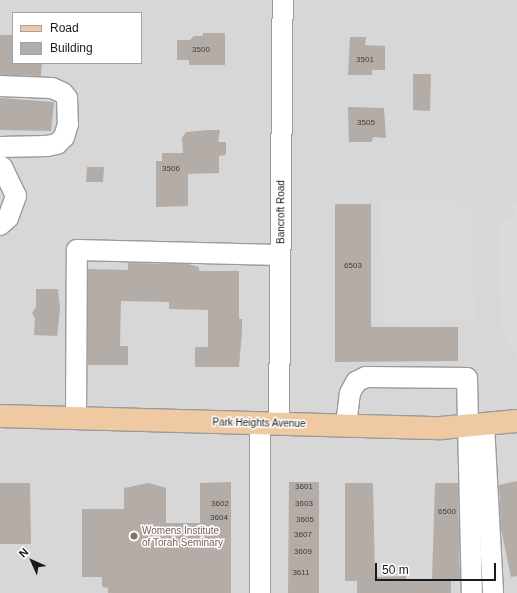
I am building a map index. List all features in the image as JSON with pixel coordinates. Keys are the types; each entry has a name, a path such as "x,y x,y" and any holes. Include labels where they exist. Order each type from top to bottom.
{"main road":[{"name":"Park Heights Avenue","path":"0,416 346,425 475,426 517,421"}],"street":[{"name":"Bancroft Road","path":"260,593 280,255 283,0"},
{"path":"0,86 52,88 57,90 67,98 68,124 64,136 57,144 0,147"},
{"path":"0,167 2,168 16,196 8,218 0,225"},
{"path":"76,418 77,250 280,255"},
{"path":"346,425 350,393 356,382 366,377 467,378 475,426 493,593"},
{"path":"472,593 475,426"}],"shaded area":[{"path":"0,0 517,0 517,593 0,593"},
{"path":"457,199 457,209 472,209 474,319 384,322 381,200"},
{"path":"517,202 517,359 506,338 501,319 499,289 499,220 515,217 512,205"}],"building":[{"path":"203,33 225,33 225,65 189,65 189,60 177,60 177,40 190,40 194,36 203,36"},
{"path":"0,35 12,35 12,64 42,64 41,76 0,75"},
{"path":"350,37 366,37 365,45 385,46 385,70 372,70 372,75 348,75"},
{"path":"413,74 431,74 430,111 413,110"},
{"path":"0,98 54,102 51,131 0,130"},
{"path":"348,107 384,108 386,138 373,137 372,142 349,142"},
{"path":"220,130 218,142 226,142 226,155 219,156 219,173 188,174 188,206 156,207 156,161 162,161 162,153 183,153 182,138 186,132"},
{"path":"87,167 104,167 103,182 86,182"},
{"path":"335,204 371,204 371,327 458,327 458,361 335,362"},
{"path":"128,263 188,264 199,267 199,271 239,271 239,319 242,319 242,332 239,367 195,367 195,347 208,347 208,310 169,309 169,302 121,301 120,346 128,346 128,365 88,365 88,269 128,270"},
{"path":"36,289 58,289 60,309 57,336 34,335 35,318 32,313 36,307"},
{"path":"517,481 517,576 511,577 501,529 499,485"},
{"path":"231,482 231,593 108,593 108,588 102,587 102,577 82,577 82,509 124,509 124,488 149,483 166,488 166,523 200,523 200,483"},
{"path":"289,482 319,482 319,593 288,593"},
{"path":"0,483 30,483 31,544 0,544"},
{"path":"345,483 373,483 375,577 406,576 406,579 432,579 435,483 458,483 460,581 451,581 451,593 357,593 357,581 345,581"}],"place":[{"name":"Womens Institute of Torah Seminary","path":"134,536"}]}
